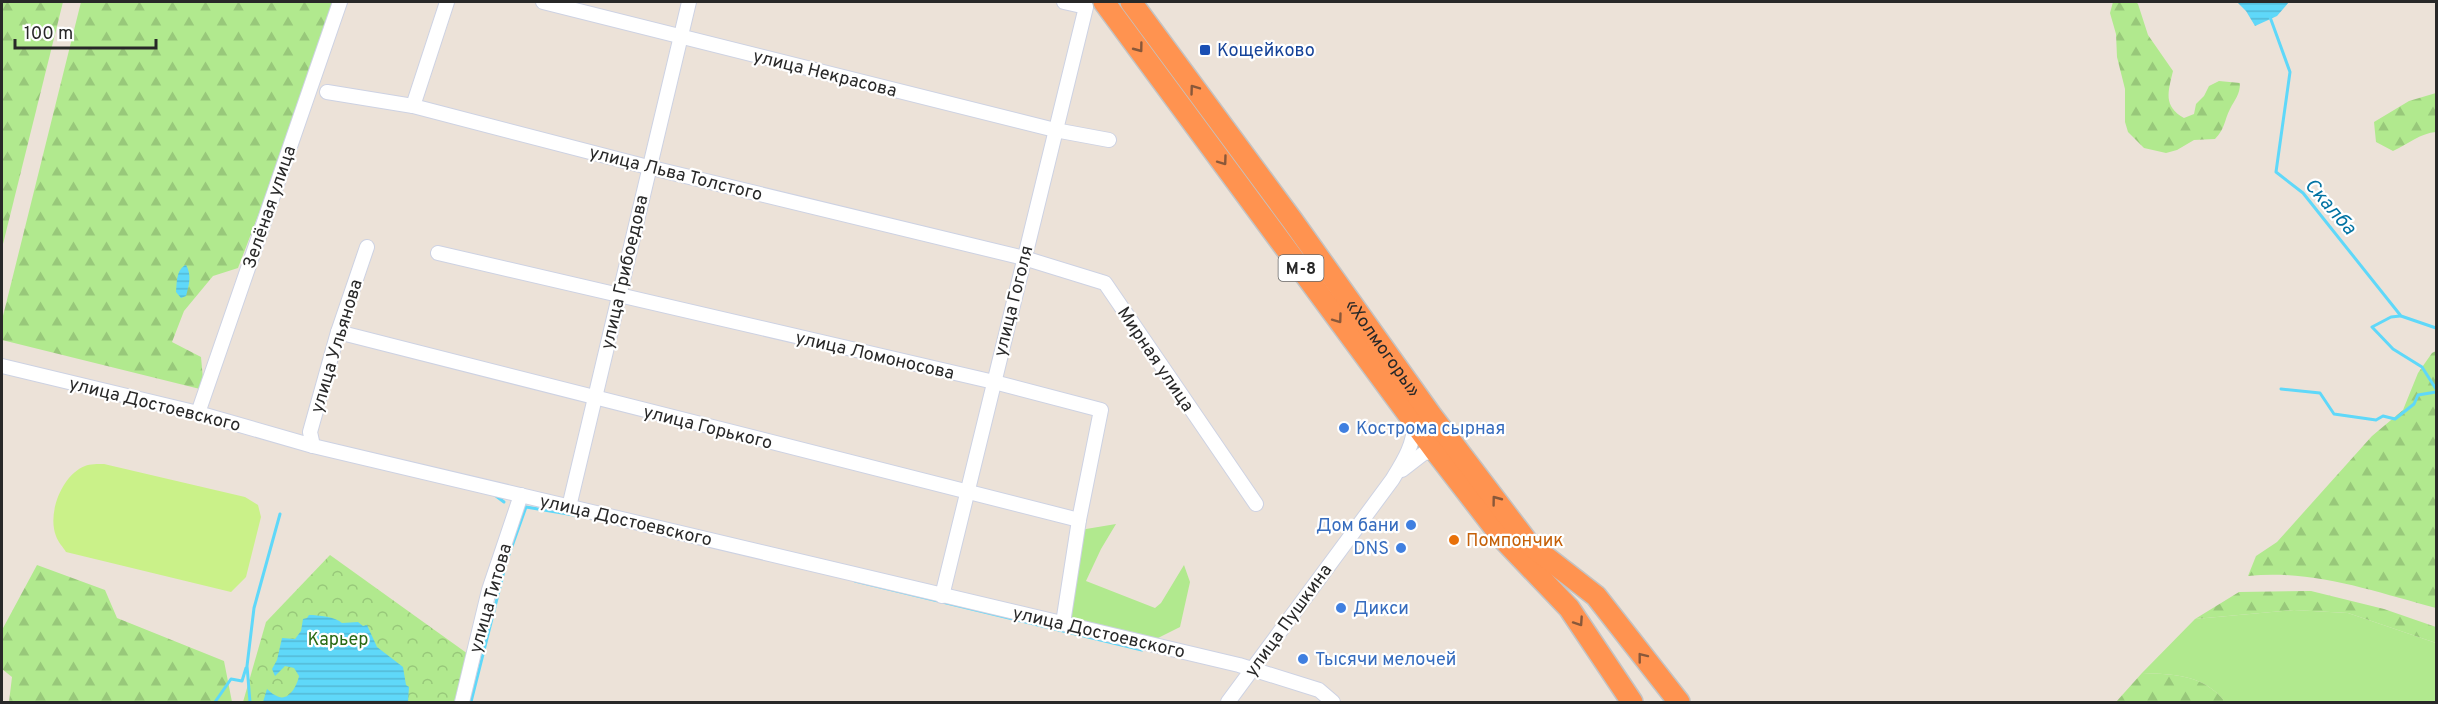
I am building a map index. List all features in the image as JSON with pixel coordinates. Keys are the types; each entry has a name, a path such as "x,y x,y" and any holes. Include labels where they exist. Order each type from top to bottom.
{"highway":[{"name":"«Холмогоры»","path":"1131,2 1292,220 1431,415 1529,544 1596,596 1678,702"},
{"name":"«Холмогоры»","path":"1095,4 1504,540 1569,608 1632,702"}],"street":[{"name":"Зелёная улица","path":"198,413 340,2"},
{"path":"412,106 447,2"},
{"name":"улица Некрасова","path":"543,2 1055,130 1109,140"},
{"name":"улица Грибоедова","path":"569,507 689,2"},
{"path":"1064,2 1095,4"},
{"name":"улица Гоголя","path":"942,596 1055,130 1095,4"},
{"name":"улица Льва Толстого","path":"327,93 412,106 648,167 1024,258"},
{"name":"улица Ульянова","path":"313,446 310,432 338,333 367,247"},
{"name":"улица Ломоносова","path":"438,253 994,382 1101,410 1079,520 1063,623"},
{"name":"Мирная улица","path":"1024,258 1105,283 1256,504"},
{"name":"улица Горького","path":"338,333 1079,520"},
{"name":"улица Достоевского","path":"2,366 198,413 313,446 1253,669 1319,690 1333,702"},
{"path":"1392,480 1407,455 1414,432 1414,422"},
{"path":"1392,480 1411,461 1424,453 1436,452"},
{"name":"улица Пушкина","path":"1228,702 1392,480"},
{"name":"улица Титова","path":"462,702 489,590 521,495"}],"green space":[{"path":"2,2 63,2 2,248"},
{"path":"81,2 334,2 276,169 238,268 213,276 184,311 172,342 201,357 204,390 2,340 2,320"},
{"path":"2113,2 2136,2 2138,4 2148,35 2173,71 2169,92 2170,103 2173,109 2184,118 2194,114 2196,104 2204,96 2209,86 2219,81 2240,83 2237,97 2223,128 2215,139 2194,140 2177,150 2166,153 2144,148 2128,132 2125,122 2125,89 2117,57 2116,34 2110,13"},
{"path":"2436,93 2436,132 2420,137 2393,151 2376,142 2374,122 2409,101"},
{"path":"2436,351 2436,608 2344,583 2296,576 2248,576 2256,556 2277,542 2372,436 2403,410 2418,373 2432,353"},
{"path":"104,464 245,497 258,505 261,517 246,577 231,592 66,552 57,538 54,527 58,496 63,486 77,471 87,465"},
{"path":"1116,524 1086,581 1155,608 1161,603 1184,565 1190,582 1180,627 1154,640 1069,618 1080,530"},
{"name":"Карьер","path":"330,555 468,654 454,702 243,702 266,622"},
{"path":"37,565 105,590 117,618 224,661 232,702 9,702 12,677 2,669 2,630"},
{"path":"2311,591 2384,609 2436,627 2436,643 2348,613 2294,610 2195,619 2239,592"},
{"path":"2294,610 2348,613 2436,643 2436,702 2225,702 2208,686 2198,681 2177,675 2142,673 2195,619"},
{"path":"2142,673 2177,675 2198,681 2217,693 2225,702 2116,702"}],"water":[{"path":"2237,2 2289,2 2277,16 2255,26"},
{"path":"186,265 189,284 186,296 181,298 176,292 177,281 180,270"},
{"path":"309,615 331,618 342,623 358,622 363,626 367,625 377,647 403,667 406,685 409,687 408,702 263,702 267,689 274,695 284,697 294,689 299,676 294,668 285,666 275,676 272,669 277,660 282,638 295,639 301,631 303,619"}],"waterway":[{"name":"Скалба","path":"2270,17 2290,72 2276,172 2303,193 2401,316 2436,328"},
{"path":"2400,316 2391,317 2372,327 2393,349 2422,367 2436,389"},
{"path":"2281,389 2320,393 2334,414 2376,420 2383,416 2395,419 2414,404 2418,395 2436,392"},
{"path":"496,496 504,502"},
{"path":"471,702 506,563 526,507 586,517"},
{"path":"250,702 247,666 254,608 280,514"},
{"path":"855,581 1142,650"},
{"path":"215,702 231,679 242,681 246,668"}],"place":[{"name":"Кощейково","path":"1205,50"},
{"name":"Кострома сырная","path":"1344,428"},
{"name":"Дом бани","path":"1411,525"},
{"name":"Помпончик","path":"1454,540"},
{"name":"DNS","path":"1401,548"},
{"name":"Дикси","path":"1341,608"},
{"name":"Тысячи мелочей","path":"1303,659"}]}
